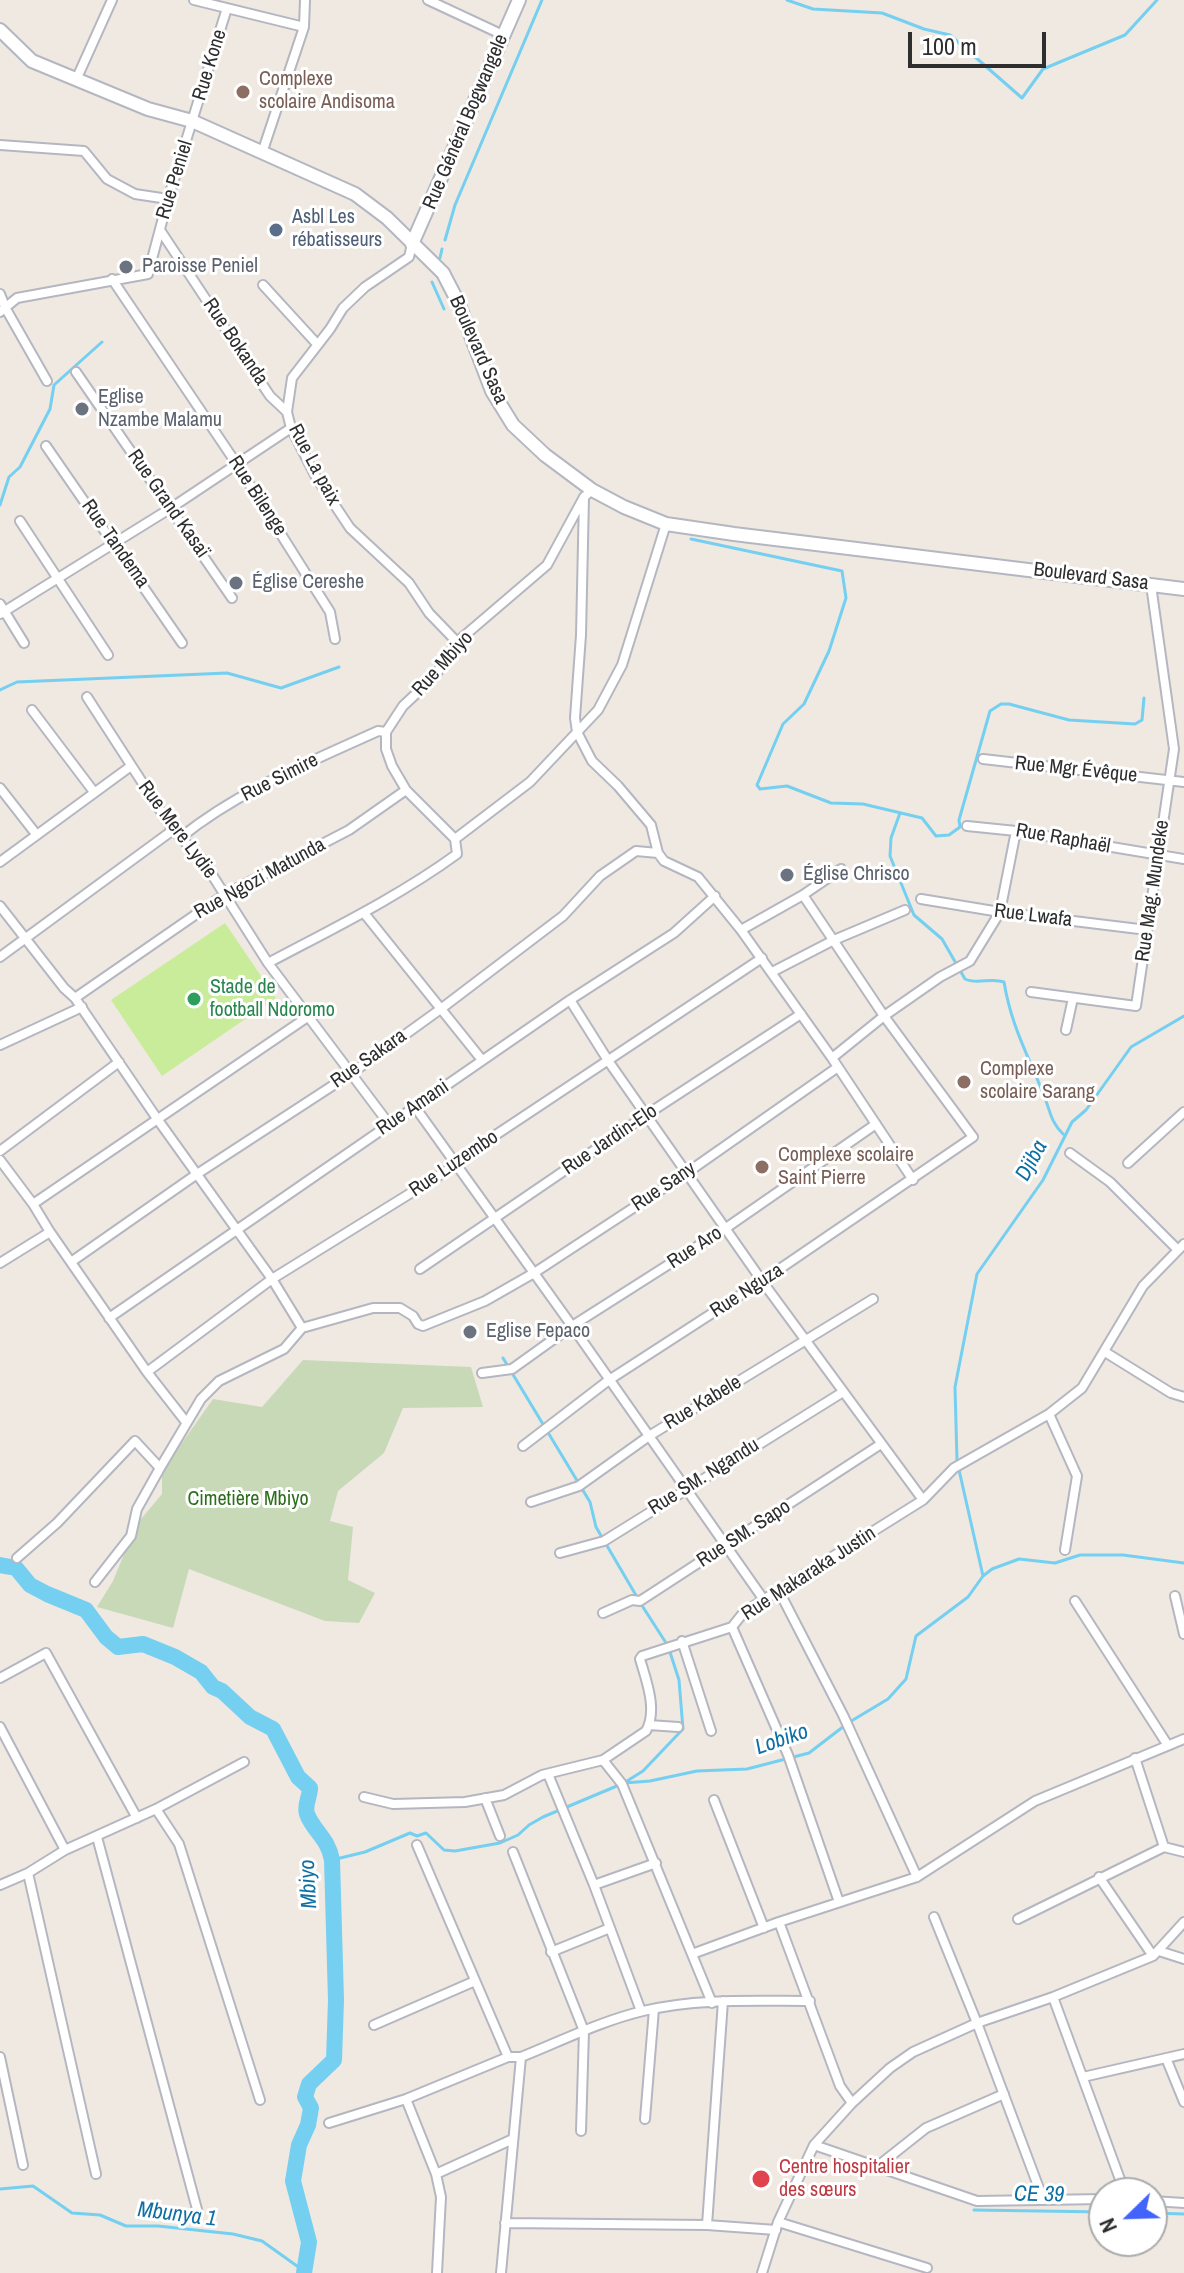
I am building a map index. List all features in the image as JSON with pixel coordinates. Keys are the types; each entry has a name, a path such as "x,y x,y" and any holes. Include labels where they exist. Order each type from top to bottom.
{"street":[{"path":"76,80 112,0"},
{"path":"194,0 304,27"},
{"path":"262,153 304,27 305,0"},
{"path":"428,0 503,35"},
{"name":"Rue Général Bogwangele","path":"412,244 519,0"},
{"name":"Rue Kone","path":"192,121 223,5"},
{"name":"Boulevard Sasa","path":"1,35 32,61 148,109 192,121 355,194 387,218 443,273 458,302 492,391 513,425 588,494 666,524 1184,589"},
{"name":"Rue Peniel","path":"3,311 17,298 148,274 192,121"},
{"path":"0,145 84,151 107,179 135,194 168,199"},
{"name":"Rue Bokanda","path":"160,230 270,396 287,412"},
{"name":"Rue La paix","path":"412,244 409,257 365,287 343,308 292,378 287,412 291,428 316,477 350,528 409,583 429,613 457,642"},
{"name":"Rue Bilenge","path":"112,279 236,463 330,612 335,639"},
{"path":"263,285 317,344"},
{"path":"0,294 3,311 47,381"},
{"name":"Rue Grand Kasaï","path":"76,372 232,598"},
{"path":"24,643 2,610 171,508 291,428"},
{"name":"Rue Tandema","path":"46,446 182,643"},
{"path":"588,494 575,718 577,732 592,761 651,825 658,853 664,861 698,877 741,930 832,1058 913,1180"},
{"name":"Rue Mbiyo","path":"386,732 403,706 435,676 457,642 547,565 588,494"},
{"path":"20,521 108,655"},
{"path":"455,839 530,782 598,710 622,665 666,524"},
{"name":"Rue Mag. Mundeke","path":"1073,998 1136,1006 1174,749 1151,585"},
{"name":"Rue Mere Lydie","path":"87,697 173,830 202,859 268,963 389,1124"},
{"path":"32,710 94,792"},
{"path":"1171,713 1184,714"},
{"name":"Rue Simire","path":"180,838 210,814 306,764 378,731 386,732"},
{"path":"268,963 364,913 432,873 457,854 455,839 406,790 392,766 386,749 386,732"},
{"name":"Rue Mgr Évêque","path":"983,759 1184,782"},
{"path":"0,862 131,766"},
{"path":"0,788 36,834"},
{"name":"Rue Ngozi Matunda","path":"75,998 224,895 349,830 406,790"},
{"name":"Rue Raphaël","path":"967,826 1016,831 1184,859"},
{"path":"0,957 173,830"},
{"path":"832,1058 884,1016 940,977 970,961 1000,912 1016,831"},
{"name":"Rue Sakara","path":"71,1262 197,1174 352,1073 442,1008 563,916 600,876 636,851 658,853"},
{"path":"741,930 803,895 841,869"},
{"path":"803,895 884,1016"},
{"name":"Rue Amani","path":"109,1318 570,1000 674,933 715,896"},
{"name":"Rue Lwafa","path":"921,899 1147,930"},
{"path":"0,906 82,1007 158,1120 272,1279 302,1328 284,1349 219,1381 201,1399 137,1509 131,1536 95,1582"},
{"path":"772,972 834,940 905,910"},
{"path":"364,913 482,1060"},
{"name":"Rue Luzembo","path":"147,1372 272,1279 456,1165 464,1156 762,958"},
{"path":"1031,992 1073,998 1066,1030"},
{"path":"570,1000 609,1062 762,1281 923,1500"},
{"path":"0,1045 82,1007"},
{"name":"Rue Jardin-Elo","path":"420,1269 801,1014"},
{"path":"33,1204 309,1016"},
{"name":"Rue Nguza","path":"523,1446 609,1380 762,1281 973,1137 884,1016"},
{"path":"0,1151 119,1062"},
{"name":"Rue Sany","path":"302,1328 373,1308 400,1308 423,1326 485,1301 534,1273 688,1172 838,1067"},
{"path":"415,1107 764,1600"},
{"path":"1128,1163 1184,1112"},
{"name":"Rue Aro","path":"482,1373 508,1370 726,1228 876,1124"},
{"path":"1070,1153 1110,1182 1180,1247"},
{"path":"0,1160 147,1372 186,1422"},
{"path":"0,1263 50,1232"},
{"name":"Rue Makaraka Justin","path":"649,1725 650,1696 640,1659 682,1641 732,1627 744,1612 923,1500 954,1468 1049,1414 1082,1388 1143,1286 1180,1247"},
{"name":"Rue Kabele","path":"531,1502 579,1486 649,1436 873,1299"},
{"path":"1105,1352 1171,1393 1184,1397"},
{"name":"Rue SM. Ngandu","path":"560,1553 604,1541 843,1392"},
{"path":"1049,1414 1077,1476 1065,1550"},
{"path":"17,1558 57,1523 135,1441 160,1468"},
{"name":"Rue SM. Sapo","path":"603,1613 632,1600 640,1601 881,1444"},
{"path":"779,1591 843,1715 917,1877"},
{"path":"1175,1596 1184,1634"},
{"path":"1075,1601 1167,1744"},
{"path":"732,1627 788,1755 839,1902"},
{"path":"682,1641 711,1731"},
{"path":"0,1678 46,1653 137,1818"},
{"path":"364,1797 393,1804 465,1802 504,1795 548,1774 603,1760 646,1731 649,1725 678,1727"},
{"path":"0,1727 65,1850"},
{"path":"692,1954 917,1877 1035,1801 1184,1739"},
{"path":"1135,1758 1164,1847"},
{"path":"603,1760 622,1784 712,2003"},
{"path":"0,1885 244,1762"},
{"path":"548,1774 641,2011"},
{"path":"485,1798 500,1836"},
{"path":"714,1800 764,1928"},
{"path":"156,1809 179,1844 260,2100"},
{"path":"97,1837 198,2213"},
{"path":"417,1845 508,2057"},
{"path":"1018,1919 1164,1847 1184,1852"},
{"path":"513,1852 584,2031 581,2131"},
{"path":"594,1885 656,1863"},
{"path":"28,1873 96,2174"},
{"path":"1099,1877 1156,1954 1184,1959"},
{"path":"934,1917 1043,2199"},
{"path":"779,1922 840,2086 852,2103"},
{"path":"762,2273 777,2226 814,2145 852,2103 890,2068 913,2052 977,2023 1053,1997 1156,1954 1184,1922"},
{"path":"551,1952 610,1928"},
{"path":"374,2025 475,1981"},
{"path":"1053,1997 1119,2177"},
{"path":"329,2123 406,2099 508,2057 521,2057 641,2011 723,2001 810,2001"},
{"path":"707,2225 723,2001"},
{"path":"645,2119 654,2009"},
{"path":"1083,2077 1184,2054"},
{"path":"0,2057 23,2165"},
{"path":"501,2273 521,2057"},
{"path":"1166,2058 1184,2102"},
{"path":"881,2167 883,2162 926,2128 1004,2094"},
{"path":"406,2099 436,2174 441,2197 437,2273"},
{"path":"436,2174 513,2139"},
{"path":"814,2145 977,2201 1088,2199"},
{"path":"505,2223 777,2226 927,2268"}],"green space":[{"name":"Stade de football Ndoromo","path":"225,923 276,998 162,1076 111,1000"},
{"name":"Cimetière Mbiyo","path":"303,1360 471,1367 483,1407 403,1408 384,1453 338,1491 330,1521 353,1527 348,1580 375,1593 359,1623 325,1621 189,1569 173,1628 97,1607 113,1581 136,1525 162,1494 162,1471 213,1399 262,1407"}],"waterway":[{"path":"445,240 455,205 542,0"},
{"path":"787,0 813,9 882,13 950,35 1022,98 1043,69 1125,35 1157,0"},
{"path":"440,258 442,249"},
{"path":"432,282 444,309"},
{"path":"0,505 9,477 20,467 50,409 54,385 102,342"},
{"path":"691,539 842,571 846,598 829,651 804,704 783,724 757,785 760,789 787,786 831,803 863,804 922,818 936,836 949,835 960,827 959,820 990,711 1001,704 1009,704 1069,720 1135,724 1142,720 1144,698"},
{"path":"0,690 17,682 227,673 281,688 339,667"},
{"name":"Djiba","path":"900,813 891,838 890,856 914,915 942,939 965,979 1004,982 1022,1043 1052,1119 1063,1134"},
{"name":"Djiba","path":"983,1576 957,1461 955,1387 977,1274 1043,1180 1072,1122 1086,1110 1131,1047 1184,1016"},
{"path":"503,1358 590,1502 596,1527 637,1597"},
{"name":"Lobiko","path":"332,1860 365,1852 410,1833 417,1836 426,1833 444,1850 500,1843 518,1835 543,1817 624,1783 697,1771 747,1769 809,1753 848,1723 888,1699 906,1679 916,1636 968,1597 992,1569 1019,1559 1055,1563 1080,1555 1123,1555 1184,1563"},
{"name":"Mbiyo","path":"0,1565 16,1568 30,1585 86,1610 106,1637 118,1647 143,1644 201,1672 213,1687 222,1691 250,1717 273,1729 298,1777 310,1788 307,1814 332,1860 336,2000 334,2060 309,2084 305,2097 311,2108 299,2145 293,2181 309,2242 304,2273"},
{"path":"627,1781 643,1771 683,1729 679,1680 668,1646 641,1604"},
{"name":"Mbunya 1","path":"0,2189 33,2186 72,2213 100,2215 126,2226 233,2234 262,2241 304,2271"},
{"name":"CE 39","path":"974,2210 1088,2212"},
{"name":"CE 39","path":"1168,2214 1184,2214"}],"place":[{"name":"Complexe scolaire Andisoma","path":"243,92"},
{"name":"Asbl Les rébatisseurs","path":"276,230"},
{"name":"Paroisse Peniel","path":"126,267"},
{"name":"Eglise Nzambe Malamu","path":"82,409"},
{"name":"Église Cereshe","path":"236,583"},
{"name":"Église Chrisco","path":"787,875"},
{"name":"Stade de football Ndoromo","path":"194,999"},
{"name":"Complexe scolaire Sarang","path":"964,1082"},
{"name":"Complexe scolaire Saint Pierre","path":"762,1167"},
{"name":"Eglise Fepaco","path":"470,1332"},
{"name":"Centre hospitalier des sœurs","path":"761,2179"}]}
